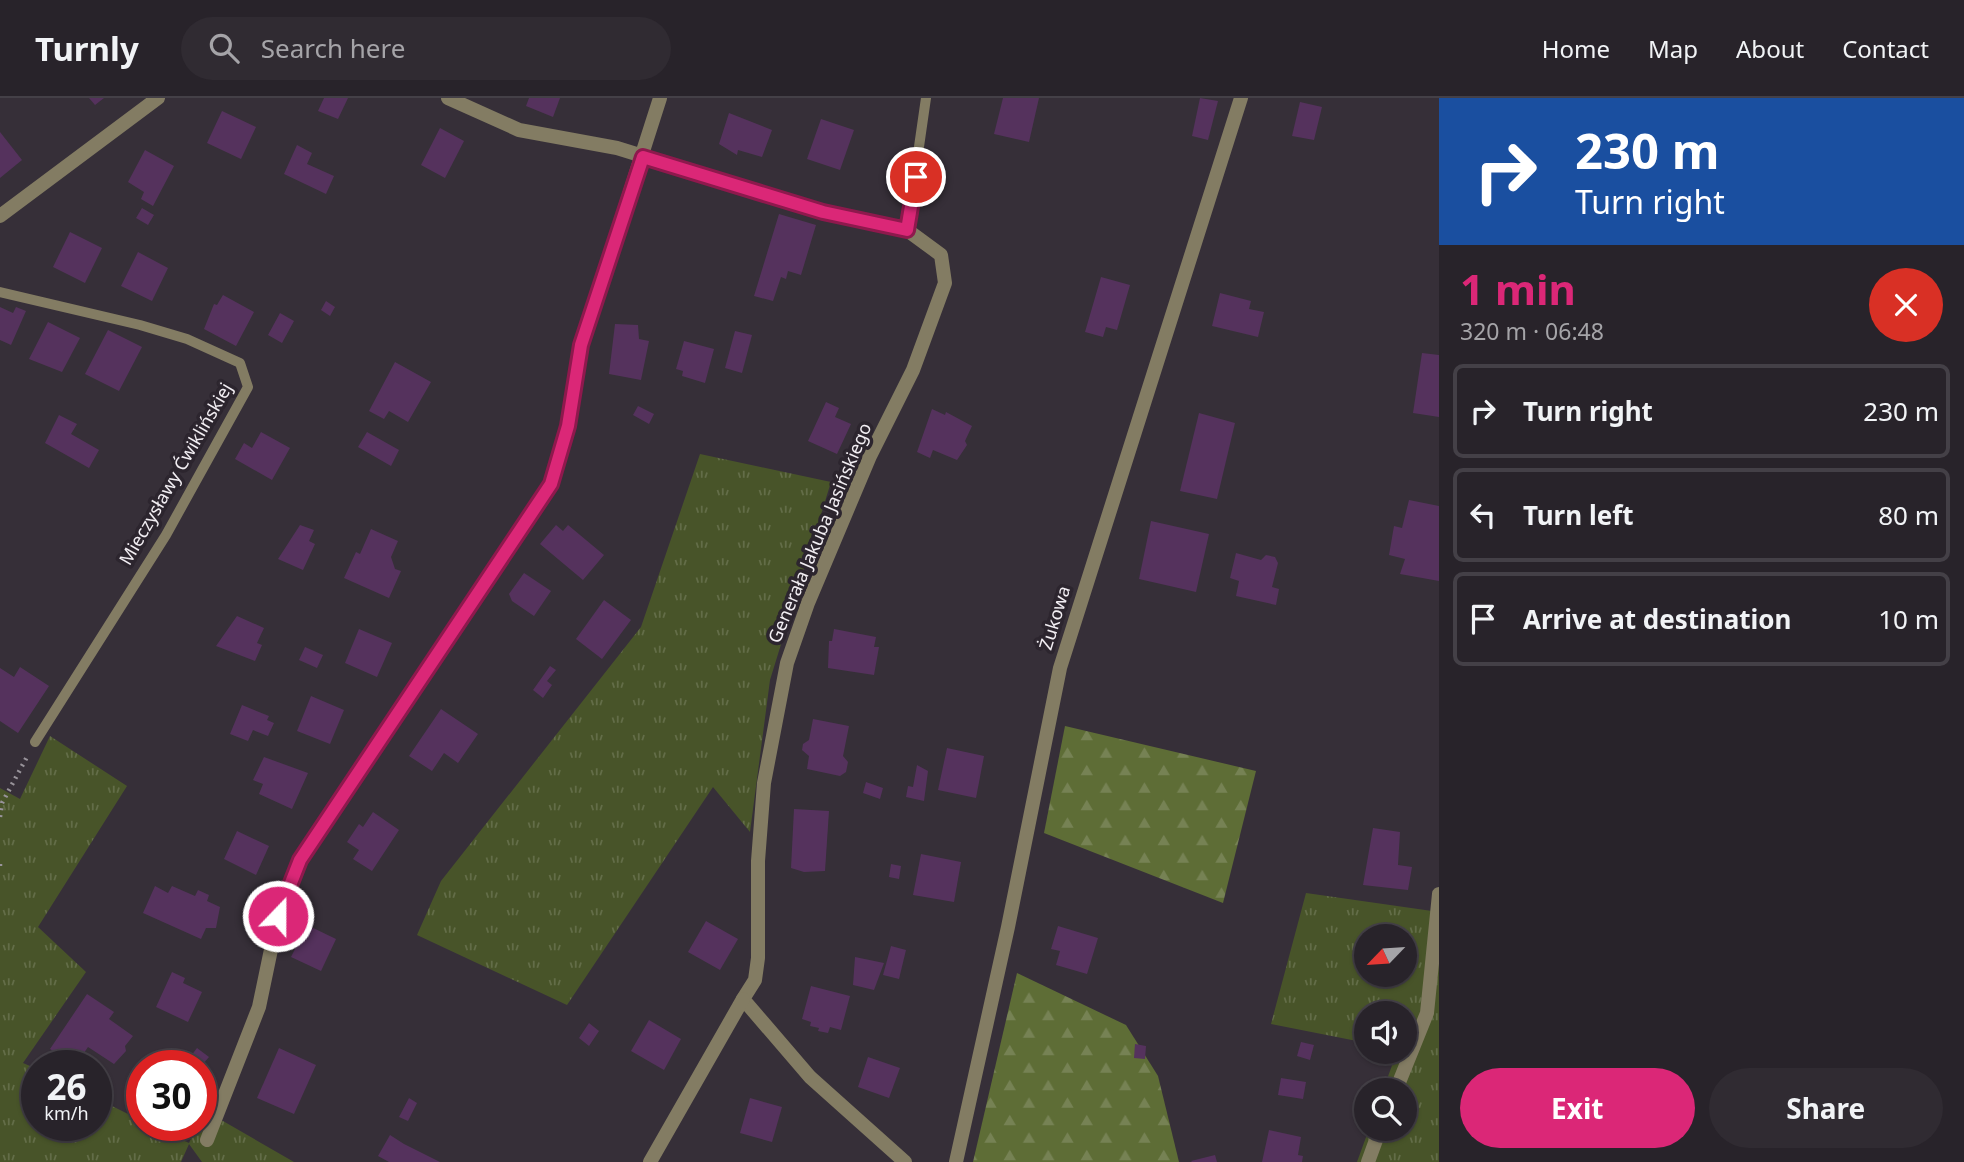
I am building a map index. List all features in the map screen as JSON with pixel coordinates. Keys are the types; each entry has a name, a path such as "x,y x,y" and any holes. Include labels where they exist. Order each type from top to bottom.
{"street":[{"path":"0,216 158,98"},
{"name":"Generała Jakuba Jasińskiego","path":"448,98 519,130 617,148 823,212 907,230 941,255 946,283 914,370 870,456 808,603 787,663 764,783 758,861 758,958 755,980 650,1162"},
{"path":"217,1114 259,1007 278,916 300,860 551,484 568,426 581,345 660,98"},
{"name":"Żukowa","path":"956,1162 1008,927 1060,668 1241,98"},
{"path":"1401,1078 1427,1013 1439,894"},
{"path":"743,999 810,1077 905,1162"},
{"path":"1368,1162 1376,1141"}],"lane":[{"path":"907,230 926,98"},
{"name":"Mieczysławy Ćwiklińskiej","path":"0,292 187,340 240,363 248,387 166,536 35,742"}],"path":[{"path":"0,817 2,803 35,742"},
{"path":"0,863 0,871"}],"green space":[{"path":"700,454 831,482 770,680 750,832 713,787 567,1005 417,935 441,881 641,627"},
{"path":"1065,726 1256,771 1223,903 1044,833"},
{"path":"50,736 127,786 38,927 86,972 32,1050 21,1050 21,1141 112,1141 112,1106 126,1113 126,1141 217,1141 217,1119 294,1162 202,1162 189,1144 181,1162 0,1162 0,788 20,799"},
{"path":"1306,893 1439,912 1439,1162 1357,1162 1365,1141 1417,1141 1417,1078 1387,1078 1393,1064 1417,1064 1417,1001 1354,1001 1354,1040 1271,1024"},
{"path":"1017,973 1126,1025 1158,1076 1179,1162 973,1162"}],"building":[{"path":"89,98 104,98 95,105"},
{"path":"324,98 348,98 338,119 318,111"},
{"path":"529,98 560,98 553,117 526,106"},
{"path":"1003,98 1039,98 1029,142 994,134"},
{"path":"1200,98 1218,101 1208,140 1192,136"},
{"path":"1300,102 1322,107 1314,140 1292,136"},
{"path":"222,111 256,127 241,159 207,143"},
{"path":"729,113 772,130 762,157 738,150 737,155 719,144"},
{"path":"821,119 854,130 840,170 807,159"},
{"path":"440,128 464,141 445,178 421,165"},
{"path":"0,132 22,160 0,178"},
{"path":"297,145 312,153 307,164 334,176 326,194 284,174"},
{"path":"145,150 174,166 153,206 141,199 144,192 128,182"},
{"path":"142,208 154,215 148,225 136,218"},
{"path":"779,214 816,225 801,275 788,271 786,279 781,277 773,301 754,296"},
{"path":"70,232 102,248 85,283 53,267"},
{"path":"138,252 168,268 152,301 121,286"},
{"path":"1101,277 1130,285 1117,330 1106,327 1103,337 1085,332"},
{"path":"1220,293 1251,301 1249,309 1264,312 1258,337 1212,326"},
{"path":"223,295 254,312 236,346 204,329 214,304 217,305"},
{"path":"326,301 335,307 330,316 321,310"},
{"path":"0,307 13,313 16,307 26,311 11,345 0,340"},
{"path":"280,313 294,321 282,343 268,335"},
{"path":"48,322 80,338 62,372 29,359"},
{"path":"615,324 638,325 639,339 649,341 641,380 609,374"},
{"path":"108,330 142,347 119,391 85,374"},
{"path":"735,331 752,335 742,373 725,368"},
{"path":"684,341 714,349 705,383 682,376 683,371 676,369"},
{"path":"1422,353 1439,355 1439,417 1413,413"},
{"path":"395,362 431,382 408,422 389,411 384,419 369,411"},
{"path":"826,402 839,408 835,417 851,424 837,454 808,441"},
{"path":"638,406 654,414 649,424 633,415"},
{"path":"932,409 945,415 946,412 972,426 965,441 967,445 957,460 933,450 930,458 917,452"},
{"path":"1199,413 1235,423 1217,499 1180,491"},
{"path":"59,415 77,424 71,434 99,450 89,468 45,443"},
{"path":"261,432 290,448 272,480 235,459 244,443 252,448"},
{"path":"367,432 399,450 391,466 358,447"},
{"path":"1409,500 1439,506 1439,581 1400,574 1405,559 1389,555 1394,526 1402,528"},
{"path":"1151,521 1209,534 1196,592 1139,579"},
{"path":"300,525 314,530 309,541 315,544 303,570 278,559"},
{"path":"556,525 563,531 568,525 604,555 583,580 540,544"},
{"path":"371,529 398,541 391,557 395,569 401,571 389,598 344,578 356,552 360,554"},
{"path":"1236,553 1261,560 1266,555 1275,557 1278,563 1272,587 1279,589 1276,605 1236,596 1239,581 1230,578"},
{"path":"524,573 551,591 534,616 512,601 509,594"},
{"path":"604,600 631,620 602,659 576,639"},
{"path":"237,616 264,628 257,643 262,645 255,661 216,646"},
{"path":"359,629 392,643 377,677 345,663"},
{"path":"834,629 876,637 874,647 879,647 874,675 828,668 829,641 832,641"},
{"path":"305,647 323,655 317,668 299,660"},
{"path":"550,666 556,670 547,681 552,685 543,698 533,690"},
{"path":"20,667 49,686 18,733 0,721 0,668 14,677"},
{"path":"311,696 344,710 330,744 297,731"},
{"path":"242,705 269,716 267,720 274,723 268,736 253,730 248,741 230,734"},
{"path":"441,709 478,734 458,763 444,753 432,771 409,756"},
{"path":"813,719 849,726 843,756 848,762 846,772 840,776 807,769 809,756 802,750 803,744 809,740"},
{"path":"947,748 984,756 976,798 938,790"},
{"path":"264,757 308,773 292,809 259,794 263,784 253,780"},
{"path":"917,765 928,771 924,801 906,797 908,786 913,787"},
{"path":"866,782 883,788 880,799 863,793"},
{"path":"794,809 829,811 825,871 804,872 791,868"},
{"path":"373,812 399,830 372,871 353,859 359,850 347,842 359,824 363,827"},
{"path":"1373,828 1400,832 1398,865 1412,867 1408,890 1363,885"},
{"path":"237,831 269,846 256,875 224,859"},
{"path":"921,854 961,862 954,902 913,895"},
{"path":"891,864 901,866 899,879 889,877"},
{"path":"155,886 168,893 172,886 195,896 198,890 209,895 207,901 220,907 216,928 206,928 201,939 143,913"},
{"path":"706,921 738,939 720,970 688,952"},
{"path":"307,925 336,939 321,971 291,957"},
{"path":"1058,926 1098,938 1087,974 1056,965 1060,951 1051,949"},
{"path":"891,946 906,950 899,979 883,975"},
{"path":"855,957 884,963 874,990 853,985"},
{"path":"172,972 185,978 183,983 202,992 188,1022 156,1007"},
{"path":"811,986 850,996 841,1030 830,1027 828,1033 818,1031 819,1028 810,1026 811,1022 802,1019"},
{"path":"87,994 114,1012 109,1019 133,1036 125,1046 126,1051 114,1064 112,1050 93,1050 88,1047 86,1050 50,1049"},
{"path":"649,1020 681,1039 664,1070 631,1051"},
{"path":"589,1023 599,1031 589,1046 579,1038"},
{"path":"1301,1042 1314,1045 1310,1060 1297,1056"},
{"path":"1135,1044 1146,1046 1145,1059 1134,1058"},
{"path":"279,1048 316,1065 294,1114 257,1098"},
{"path":"868,1057 900,1068 889,1098 858,1087"},
{"path":"1281,1078 1306,1082 1303,1099 1278,1095"},
{"path":"409,1098 417,1103 408,1121 399,1117"},
{"path":"750,1098 782,1107 772,1142 740,1133"},
{"path":"1269,1130 1301,1137 1298,1155 1303,1156 1302,1162 1262,1162"},
{"path":"390,1135 440,1162 389,1162 378,1156"},
{"path":"1215,1155 1217,1162 1191,1161"}],"route":[{"path":"278,916 300,860 551,484 568,426 581,345 643,157 823,212 907,230 916,177"}]}
